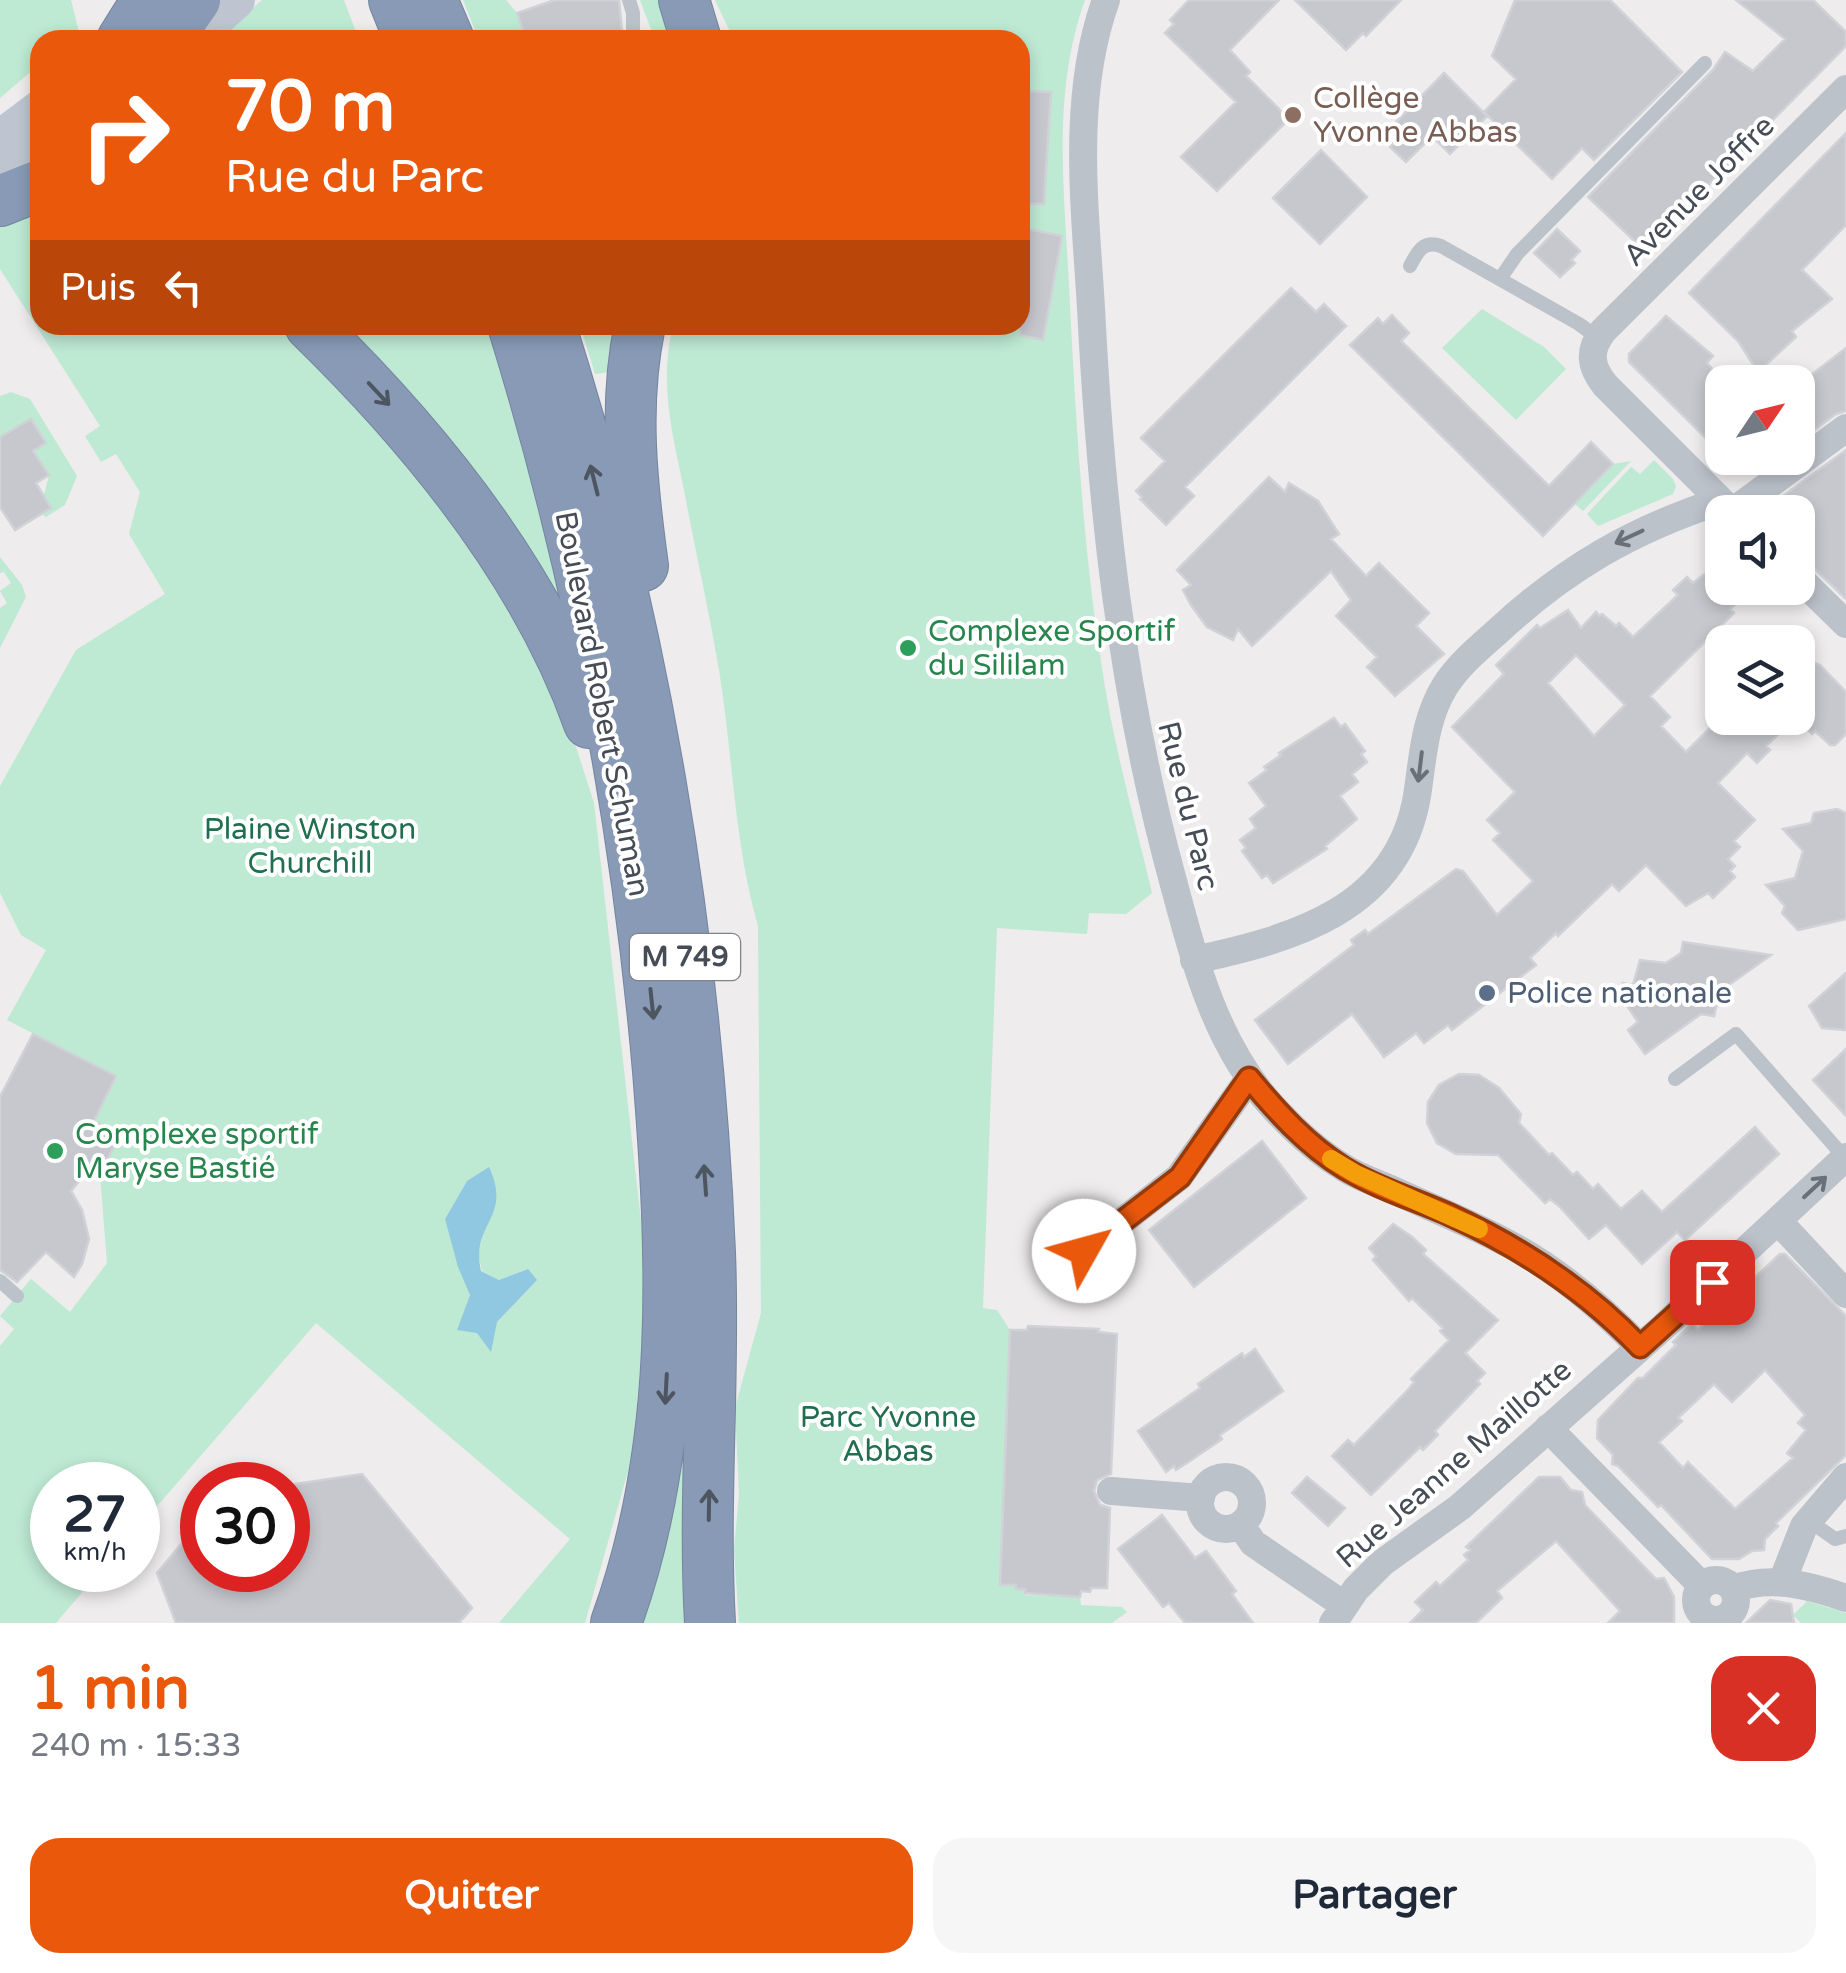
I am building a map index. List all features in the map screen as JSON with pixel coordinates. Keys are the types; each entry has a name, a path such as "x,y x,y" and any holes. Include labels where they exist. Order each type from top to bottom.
{"highway":[{"path":"128,30 147,0"},
{"path":"358,0 369,30"},
{"path":"394,0 406,30"},
{"path":"432,0 445,30"},
{"path":"684,0 693,30"},
{"path":"0,201 30,189"},
{"path":"320,335 420,441 488,532 538,615 571,677 588,721 642,908"},
{"name":"Boulevard Robert Schuman","path":"515,335 546,434 587,604 624,786 642,908 666,1188 667,1380 644,1541 616,1623"},
{"name":"Boulevard Robert Schuman","path":"553,335 593,478 640,685 665,814 691,1008 711,1296 710,1623"},
{"path":"639,335 630,399 634,500 684,841 691,1008"}],"street":[{"name":"Rue du Parc","path":"1106,0 1092,52 1084,122 1097,430 1129,696 1159,836 1194,960 1214,1012 1249,1078 1292,1126 1342,1167 1454,1217 1535,1259 1587,1297 1640,1347"},
{"path":"166,30 197,21"},
{"name":"Avenue Joffre","path":"1598,338 1846,89"},
{"path":"0,140 30,117"},
{"path":"0,181 30,161"},
{"path":"1598,338 1592,358 1599,377 1714,495"},
{"path":"1748,495 1846,428"},
{"path":"1194,960 1294,932 1334,915 1370,889 1402,846 1417,798 1429,721 1444,688 1468,658 1557,580 1590,557 1638,532 1705,515"},
{"path":"1815,594 1846,624"},
{"path":"1084,1251 1180,1177 1249,1078"},
{"name":"Rue Jeanne Maillotte","path":"1338,1614 1382,1562 1444,1521 1845,1158"},
{"path":"1778,1221 1846,1294"},
{"path":"1548,1428 1702,1586"},
{"path":"1782,1582 1808,1520 1846,1477"},
{"path":"1216,1479 1241,1481 1252,1494 1248,1519 1242,1525 1224,1530 1203,1516 1200,1498 1216,1479"},
{"path":"1110,1492 1200,1498"},
{"path":"1242,1525 1254,1544 1338,1614"},
{"path":"1718,1580 1733,1589 1736,1602 1731,1613 1720,1620 1706,1620 1697,1603 1702,1586 1718,1580"},
{"path":"1733,1589 1752,1582 1782,1582 1846,1598"}],"lane":[{"path":"629,0 634,13 633,30"},
{"path":"1500,279 1517,254 1705,64"},
{"path":"1410,266 1419,250 1432,244 1500,279 1598,338"},
{"path":"628,335 630,399"},
{"path":"1675,1079 1736,1034 1845,1158"},
{"path":"0,1281 17,1296"},
{"path":"1808,1520 1835,1539 1846,1536"}],"green space":[{"path":"0,0 71,0 78,30 30,30 30,72 0,98"},
{"path":"262,0 344,0 355,30 228,30"},
{"path":"463,0 506,0 517,13 523,30 475,30"},
{"path":"640,0 672,0 681,30 651,30"},
{"name":"Complexe Sportif du Sililam","path":"715,0 1085,0 1068,70 1063,141 1078,447 1101,662 1152,893 1126,914 1089,913 1087,934 997,928 983,1308 997,1310 1010,1330 1000,1584 1016,1585 1017,1589 1025,1589 1026,1595 1080,1597 1081,1605 1122,1607 1127,1612 1112,1623 739,1623 734,1550 739,1494 735,1408 761,1313 758,926 739,831 719,670 672,428 667,388 671,335 1030,335 1030,30 729,30"},
{"name":"Plaine Winston Churchill","path":"30,204 30,316 0,269 0,214"},
{"path":"1482,309 1544,347 1566,369 1516,420 1442,348"},
{"name":"Plaine Winston Churchill","path":"42,335 295,335 328,364 473,533 551,669 594,803 648,1283 632,1457 585,1623 499,1623 570,1539 316,1323 195,1462 180,1462 180,1480 160,1503 160,1462 30,1462 30,1592 82,1592 56,1623 0,1623 0,1346 14,1329 0,1316 31,1279 70,1312 107,1263 100,1174 119,1134 94,1121 116,1076 7,1020 46,950 21,935 0,893 0,786 76,650 165,594 129,534 140,492 116,454 101,462 85,436 100,426","holes":["467,1181 484,1231 478,1254 482,1271 499,1280 527,1269 536,1280 497,1322 458,1329 470,1295 445,1219"]},
{"path":"337,335 492,335 580,646"},
{"path":"583,335 615,335 609,372 595,374"},
{"path":"11,392 30,399 77,476 65,505 46,517 42,514 51,508 44,495 49,475 33,451 46,443 31,419 0,437 0,396"},
{"path":"1654,460 1673,479 1673,494 1598,526 1587,514 1631,467 1640,474"},
{"path":"1631,461 1583,511 1575,504 1613,464"},
{"path":"0,557 22,585 26,597 0,648 0,608 7,603 0,591 11,583 4,572 0,573"},
{"path":"699,1365 686,1623 633,1623"},
{"path":"1807,1601 1846,1613 1846,1623 1801,1623 1793,1615"}],"water":[{"path":"489,1167 496,1198 481,1241 481,1271 499,1280 528,1269 537,1280 497,1322 491,1352 477,1333 457,1330 470,1295 445,1219 467,1181"}],"building":[{"path":"555,0 619,0 622,30 523,30 517,13"},
{"path":"1189,0 1279,0 1230,50 1250,72 1246,76 1289,119 1217,191 1181,157 1236,102 1165,33 1174,24 1170,20"},
{"path":"1295,0 1401,0 1366,36 1363,33 1346,50"},
{"path":"1515,0 1610,0 1682,72 1594,160 1582,148 1552,179 1484,112 1516,79 1492,56"},
{"path":"1736,0 1813,0 1846,32 1846,46 1644,250 1588,197 1713,70 1725,52 1753,71 1785,39"},
{"path":"1444,73 1487,116 1450,154 1432,136 1406,162 1390,147 1401,135 1392,126"},
{"path":"1030,91 1051,92 1044,204 1030,204"},
{"path":"1846,133 1846,225 1802,270 1832,299 1792,331 1796,337 1766,365 1753,365 1738,341 1689,293"},
{"path":"1321,150 1367,197 1320,244 1273,198"},
{"path":"1030,229 1062,236 1043,340 1020,335 1030,335"},
{"path":"1557,229 1580,251 1571,260 1575,263 1560,277 1534,253"},
{"path":"1291,288 1316,312 1324,304 1346,326 1185,487 1194,496 1166,525 1136,491 1165,461 1141,438"},
{"path":"1392,315 1409,333 1401,341 1549,486 1591,442 1613,464 1543,536 1350,345 1378,318 1383,324"},
{"path":"1666,316 1713,356 1705,365 1705,437 1629,362 1629,354"},
{"path":"1846,348 1846,411 1815,429 1815,372"},
{"path":"31,419 46,443 33,451 49,475 36,483 51,508 15,530 0,507 0,437"},
{"path":"1846,450 1846,599 1815,569 1815,495 1784,495"},
{"path":"1269,477 1285,492 1289,483 1318,501 1339,534 1331,539 1366,576 1379,563 1429,613 1416,626 1444,654 1395,696 1367,667 1377,657 1336,616 1351,600 1331,571 1252,646 1238,629 1233,640 1207,627 1191,605 1183,590 1191,585 1177,570"},
{"path":"1705,574 1705,605 1734,605 1730,609 1734,613 1722,625 1705,625 1705,642 1650,696 1670,717 1661,726 1686,752 1705,733 1777,735 1757,763 1747,753 1718,783 1755,820 1734,841 1740,847 1728,859 1735,866 1730,871 1735,877 1713,898 1708,893 1686,906 1646,865 1619,891 1612,884 1530,958 1536,965 1452,1030 1448,1025 1424,1043 1416,1033 1384,1057 1352,1014 1288,1064 1255,1020 1354,945 1351,940 1365,930 1368,934 1456,869 1463,871 1497,915 1533,881 1493,840 1500,833 1487,820 1515,792 1452,727 1504,674 1496,665 1537,625 1540,628 1568,610 1581,628 1596,612 1616,626 1619,623 1633,637 1678,595 1673,590 1687,577 1693,583","holes":["1576,655 1625,705 1594,736 1548,683"]},
{"path":"1815,663 1846,692 1846,734 1830,745 1815,731"},
{"path":"1334,718 1341,727 1345,724 1365,751 1361,754 1367,762 1352,774 1358,782 1340,796 1357,819 1325,846 1327,849 1273,883 1267,875 1262,878 1242,851 1246,848 1240,840 1256,828 1250,819 1266,806 1249,783 1267,770 1264,767 1279,753"},
{"path":"1837,809 1846,813 1846,919 1798,930 1782,913 1785,906 1766,885 1795,878 1803,851 1783,829 1811,823 1814,813"},
{"path":"1683,942 1771,955 1726,987 1730,993 1717,1003 1714,1016 1701,1014 1645,1054 1628,1030 1638,1022 1621,997 1623,983 1633,985 1640,960 1666,963 1681,953"},
{"path":"1846,973 1846,1030 1822,1028 1809,1006"},
{"name":"Complexe sportif Maryse Bastié","path":"33,1034 116,1076 94,1121 120,1134 100,1174 89,1169 71,1191 82,1210 89,1239 74,1277 46,1252 17,1282 0,1270 0,1097"},
{"path":"1846,1049 1846,1116 1813,1080"},
{"path":"1459,1074 1479,1075 1499,1088 1521,1114 1519,1123 1549,1155 1552,1153 1573,1175 1577,1172 1593,1189 1598,1184 1621,1209 1642,1191 1662,1212 1755,1127 1779,1154 1685,1240 1677,1232 1642,1264 1606,1225 1589,1239 1559,1206 1550,1199 1545,1203 1498,1155 1456,1154 1437,1143 1427,1123 1428,1102 1439,1085"},
{"path":"1262,1141 1306,1198 1194,1287 1149,1230"},
{"path":"1393,1224 1411,1236 1426,1250 1423,1254 1498,1320 1465,1353 1485,1373 1477,1381 1480,1384 1435,1431 1438,1435 1423,1450 1420,1447 1371,1495 1332,1456 1348,1440 1354,1445 1408,1390 1414,1382 1411,1379 1449,1340 1440,1331 1443,1328 1412,1298 1409,1301 1373,1260 1376,1256 1369,1248"},
{"path":"1780,1254 1785,1254 1846,1316 1846,1455 1776,1523 1778,1526 1765,1539 1764,1550 1752,1551 1739,1559 1712,1559 1661,1505 1658,1507 1612,1464 1613,1455 1597,1438 1598,1420 1676,1345 1673,1342 1692,1324 1698,1330","holes":["1765,1370 1805,1415 1798,1423 1806,1430 1787,1453 1793,1458 1735,1509 1688,1462 1683,1468 1659,1442 1714,1384 1732,1402"]},
{"path":"1028,1326 1099,1329 1098,1332 1117,1334 1111,1474 1097,1480 1094,1491 1100,1505 1110,1508 1107,1588 1081,1591 1080,1597 1025,1593 1016,1585 1000,1585 1010,1330 1027,1330"},
{"path":"1255,1349 1283,1391 1220,1435 1222,1439 1176,1470 1174,1466 1166,1472 1138,1431 1242,1353 1244,1357"},
{"path":"362,1474 472,1608 459,1623 176,1623 160,1581 160,1569 180,1545 180,1592 310,1592 310,1482"},
{"path":"1307,1477 1345,1508 1328,1526 1292,1493"},
{"path":"1539,1477 1560,1477 1571,1490 1582,1492 1585,1505 1656,1579 1664,1578 1674,1597 1674,1623 1608,1623 1620,1611 1556,1541 1497,1591 1502,1598 1476,1623 1410,1623 1423,1610 1415,1602 1468,1560 1464,1555 1470,1550 1466,1547"},
{"path":"1162,1515 1195,1558 1206,1551 1236,1591 1232,1594 1253,1623 1185,1623 1169,1603 1163,1607 1118,1549"},
{"path":"1770,1600 1791,1604 1794,1623 1746,1623"}],"slow traffic":[{"path":"1331,1159 1479,1229"}],"place":[{"name":"Collège Yvonne Abbas","path":"1293,115"},
{"name":"Complexe Sportif du Sililam","path":"908,648"},
{"name":"Police nationale","path":"1487,993"},
{"name":"Complexe sportif Maryse Bastié","path":"55,1151"}],"route":[{"path":"1084,1251 1180,1177 1249,1078 1292,1126 1342,1167 1454,1217 1535,1259 1587,1297 1640,1347 1712,1282"}],"park label":[{"name":"Parc Yvonne Abbas","path":"888,1434"}]}
